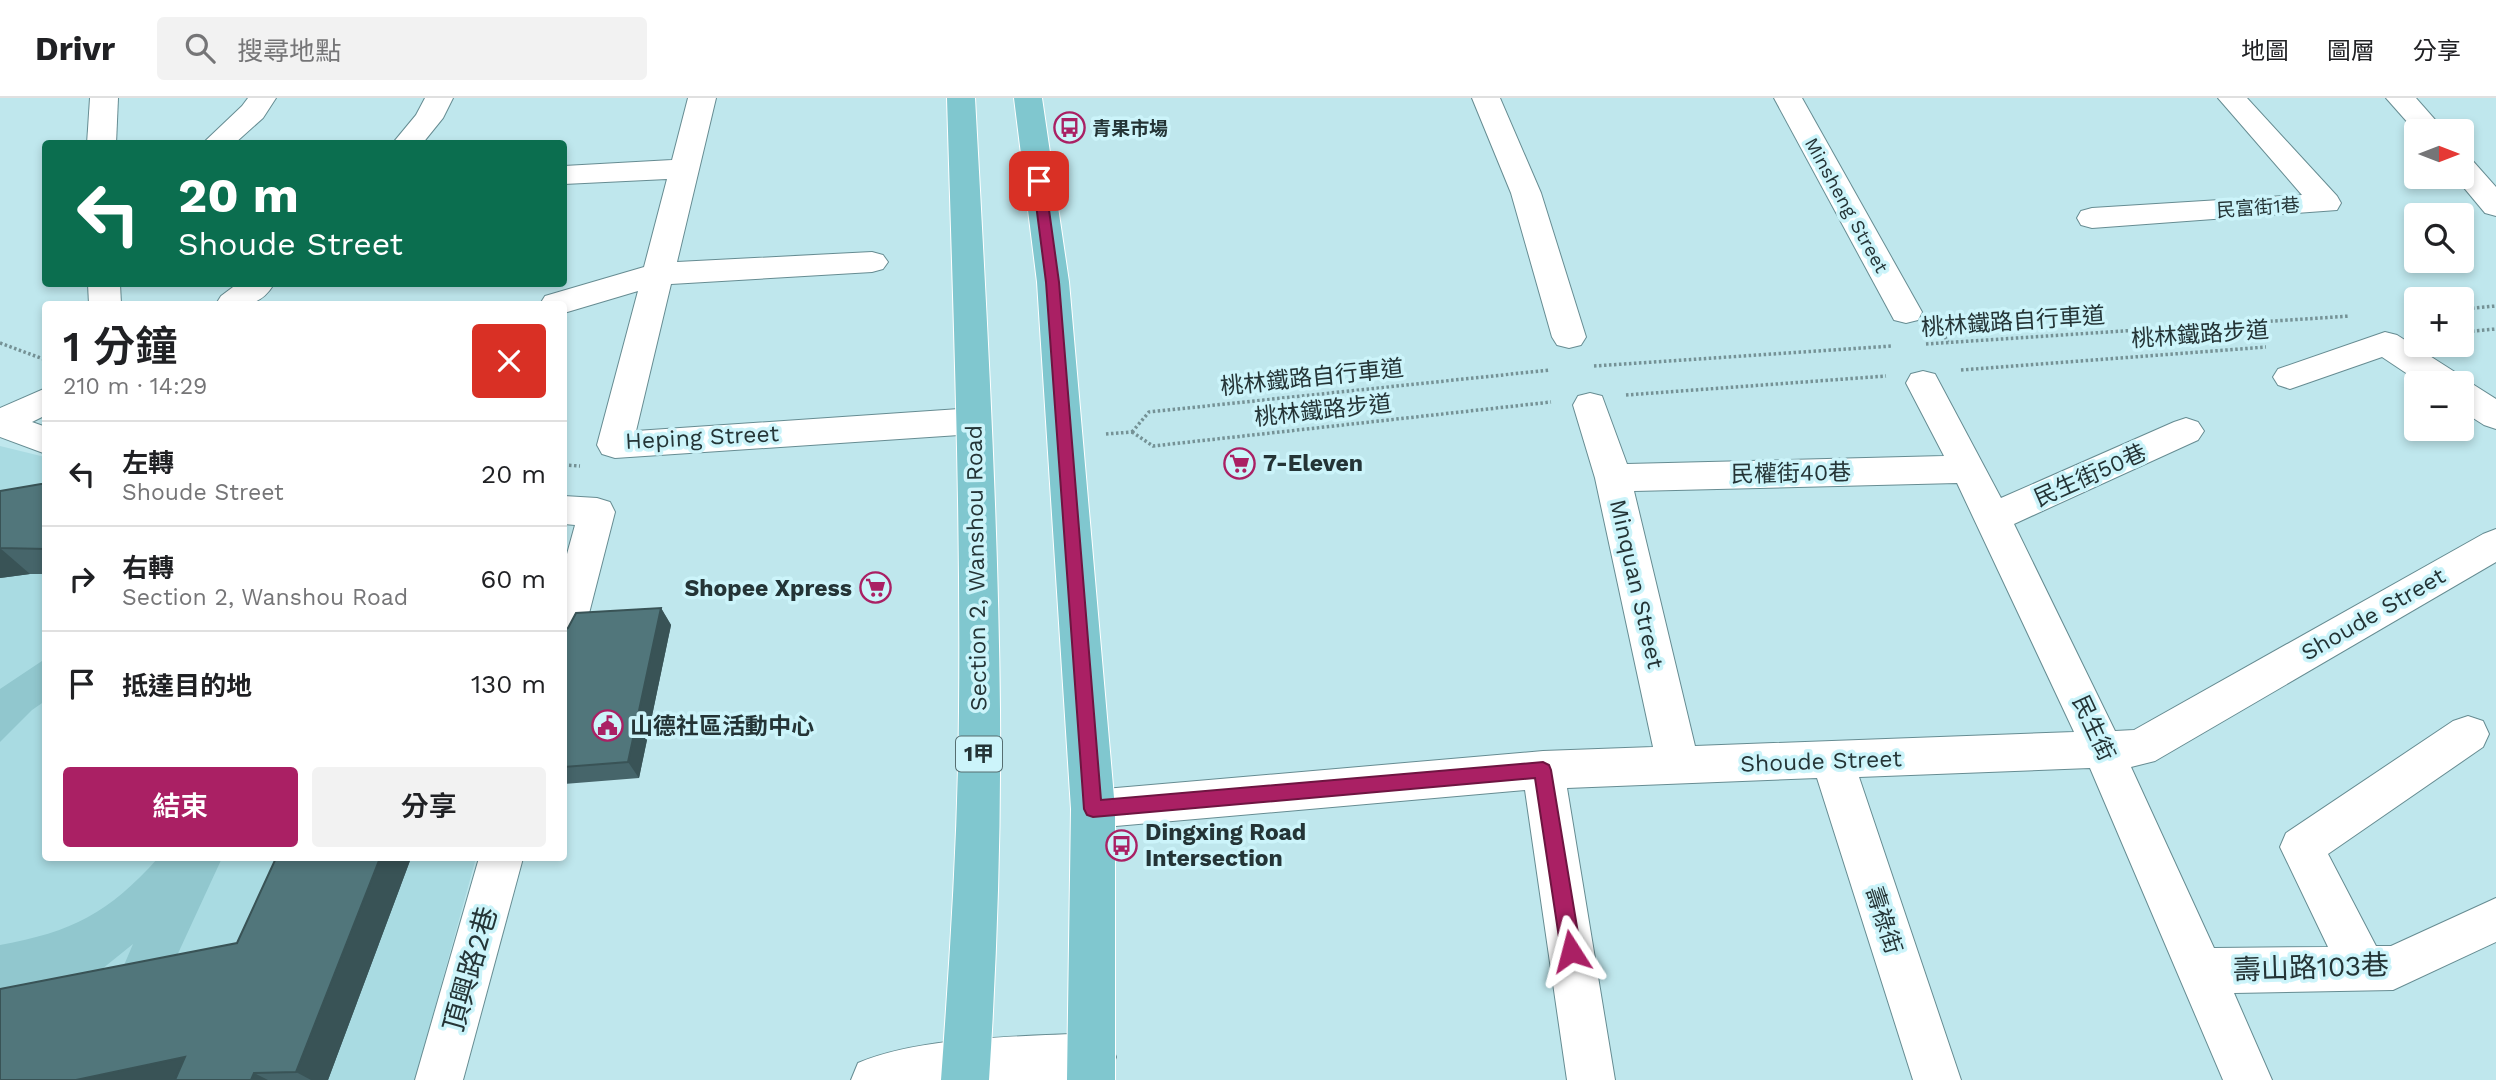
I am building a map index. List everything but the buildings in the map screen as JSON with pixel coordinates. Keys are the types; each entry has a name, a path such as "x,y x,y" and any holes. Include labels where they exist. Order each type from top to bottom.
{"main road":[{"name":"Section 2, Wanshou Road","path":"961,98 978,507 979,814 966,1072"},
{"path":"1028,98 1053,282 1093,809 1091,1068"}],"street":[{"path":"101,140 104,98"},
{"path":"221,140 253,113 262,98"},
{"path":"410,140 429,118 439,98"},
{"name":"Heping Street","path":"702,98 682,169 615,445 974,421"},
{"path":"1486,98 1526,193 1569,337"},
{"name":"Minsheng Street","path":"1788,98 1906,312"},
{"name":"民富街1巷","path":"2092,218 2326,203 2232,98"},
{"path":"2400,98 2420,119"},
{"path":"567,175 682,169"},
{"path":"2474,180 2496,205"},
{"path":"566,301 657,274 872,262"},
{"path":"236,301 254,287"},
{"path":"2290,377 2385,343 2428,371"},
{"name":"民生街","path":"1909,368 1969,469 2105,751 2248,1080"},
{"name":"Minquan Street","path":"1607,400 1614,478 1678,765"},
{"path":"0,423 42,402"},
{"path":"2474,402 2496,416"},
{"path":"0,423 42,439"},
{"name":"民生街50巷","path":"1993,518 2186,431"},
{"name":"民權街40巷","path":"1614,478 1969,469"},
{"path":"567,610 580,511"},
{"name":"Shoude Street","path":"1093,809 1543,770 2140,748 2496,544"},
{"path":"2363,968 2301,847 2468,734"},
{"name":"壽祿街","path":"1832,761 1937,1080"},
{"path":"1543,770 1591,1080"},
{"name":"頂興路2巷","path":"439,1080 500,861"},
{"name":"壽山路103巷","path":"2201,971 2393,968 2496,919"},
{"path":"875,1080 966,1072 1091,1068"}],"path":[{"path":"2474,308 2496,306"},
{"name":"桃林鐵路自行車道","path":"1909,368 2361,315"},
{"path":"2474,331 2496,330"},
{"path":"0,343 42,359"},
{"name":"桃林鐵路自行車道","path":"1612,365 1903,345"},
{"name":"桃林鐵路步道","path":"1987,368 2278,346"},
{"path":"1607,400 1909,368"},
{"name":"桃林鐵路自行車道","path":"1132,432 1149,412 1505,375"},
{"name":"桃林鐵路步道","path":"1132,432 1153,446 1523,405"}],"shaded area":[{"path":"0,446 42,456 42,861 475,861 415,1080 0,1080"},
{"path":"42,661 42,703 0,742 0,689"},
{"path":"155,861 221,861 169,973 119,977 133,944 102,969 31,999 0,1004 0,945 48,934 88,917 123,893"}],"place":[{"name":"青果市場","path":"1069,128"},
{"name":"7-Eleven","path":"1240,463"},
{"name":"Shopee Xpress","path":"875,588"},
{"name":"山德社區活動中心","path":"607,726"},
{"name":"Dingxing Road Intersection","path":"1122,845"}],"route":[{"path":"1039,181 1053,282 1093,809 1543,770 1571,951"}]}
